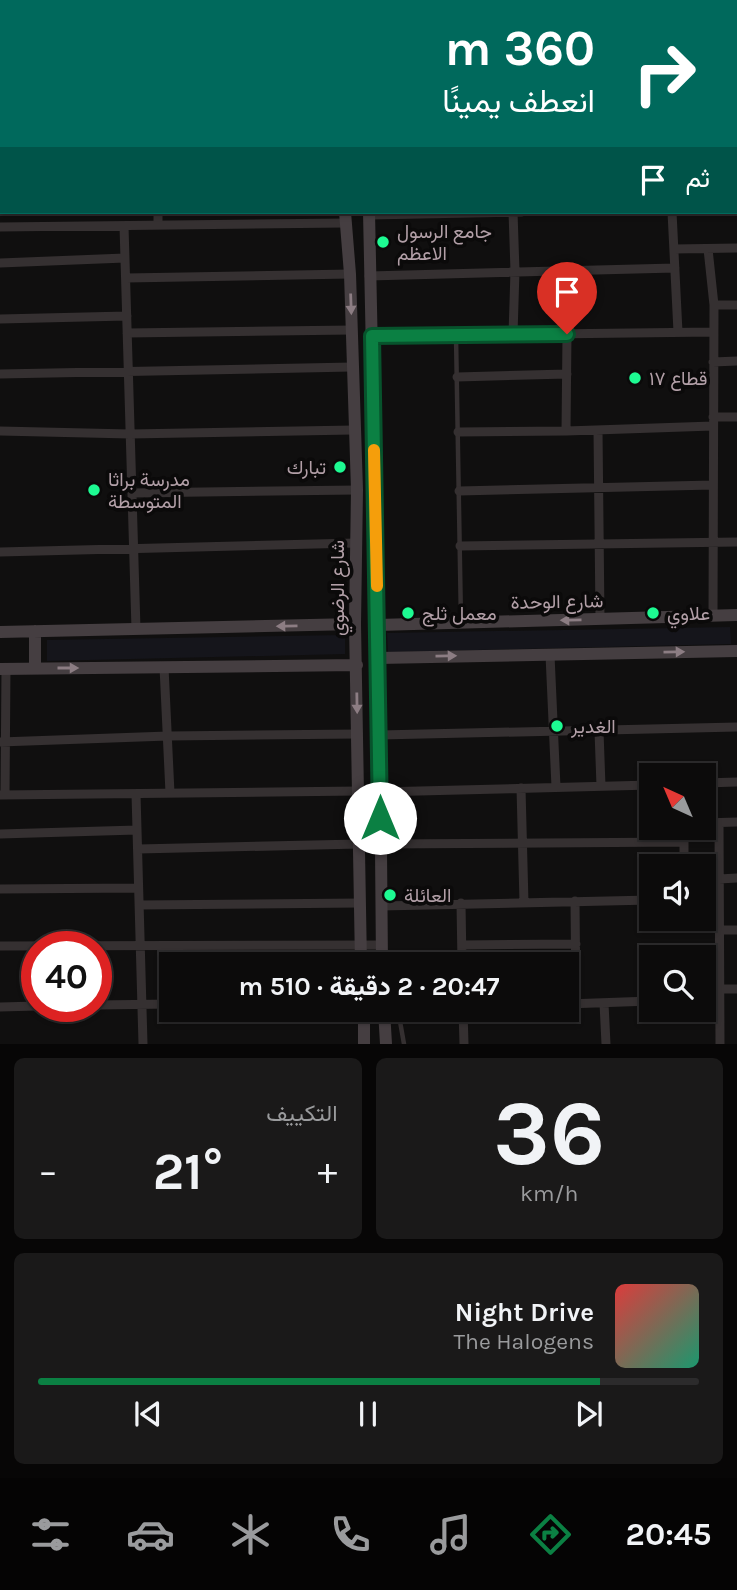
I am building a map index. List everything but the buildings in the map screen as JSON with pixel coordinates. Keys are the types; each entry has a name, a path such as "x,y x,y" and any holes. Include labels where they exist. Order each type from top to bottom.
{"street":[{"path":"158,214 158,225"},
{"name":"شارع الرضوي","path":"369,214 382,952"},
{"path":"513,214 513,334"},
{"path":"672,214 678,332"},
{"path":"0,227 124,226 345,217"},
{"name":"شارع الرضوي","path":"345,217 350,274 357,490 355,624 360,952"},
{"path":"124,226 136,629"},
{"path":"674,249 737,248"},
{"path":"708,249 713,305 713,616"},
{"path":"0,263 125,258"},
{"path":"369,276 675,268"},
{"path":"126,278 350,274"},
{"path":"713,305 737,305"},
{"path":"0,319 127,316"},
{"path":"127,333 352,330"},
{"path":"372,336 713,332"},
{"path":"566,431 567,334"},
{"path":"713,362 737,361"},
{"path":"0,374 352,367"},
{"path":"457,376 567,374"},
{"path":"352,388 373,388"},
{"path":"458,432 598,430 737,417"},
{"path":"0,431 130,433 353,430"},
{"path":"598,430 600,619"},
{"path":"459,491 713,485"},
{"path":"132,493 357,490"},
{"path":"460,546 737,542"},
{"path":"0,552 356,543"},
{"name":"شارع الوحدة","path":"378,625 737,615"},
{"path":"0,632 355,624"},
{"path":"35,631 35,668"},
{"path":"378,658 737,650"},
{"path":"550,654 556,787"},
{"path":"356,665 3,668 2,795 359,791"},
{"path":"164,667 170,793"},
{"path":"380,735 737,727"},
{"path":"599,731 601,786"},
{"path":"3,742 167,736 358,734"},
{"path":"716,783 737,782"},
{"path":"379,792 639,785"},
{"path":"521,788 524,903"},
{"path":"136,794 143,1044"},
{"path":"716,822 737,822"},
{"path":"719,822 720,1044"},
{"path":"0,834 137,830"},
{"path":"380,844 684,842 684,854"},
{"path":"138,849 359,844"},
{"path":"719,878 737,878"},
{"path":"0,889 138,888"},
{"path":"381,906 639,900"},
{"path":"575,901 575,952"},
{"path":"139,905 360,903"},
{"path":"461,903 462,952"},
{"path":"719,930 737,930"},
{"path":"462,944 576,944"},
{"path":"0,946 382,945"},
{"path":"716,996 737,989"},
{"path":"579,1004 639,1002"},
{"path":"604,1003 606,1044"},
{"path":"112,1005 159,1004"},
{"path":"0,1007 21,1006"},
{"path":"364,1022 364,1044"},
{"path":"385,1022 386,1044"},
{"path":"463,1022 464,1044"}],"lane":[{"path":"456,335 461,622"},
{"path":"400,1022 404,1044"}],"shaded area":[{"path":"730,627 731,644 388,652 387,633"},
{"path":"345,635 345,654 47,661 47,640"}],"slow traffic":[{"path":"374,450 377,586"}],"place":[{"name":"جامع الرسول الاعظم","path":"383,242"},
{"name":"قطاع ١٧","path":"635,378"},
{"name":"تبارك","path":"340,467"},
{"name":"مدرسة براثا المتوسطة","path":"94,490"},
{"name":"معمل ثلج","path":"408,613"},
{"name":"علاوي","path":"653,613"},
{"name":"الغدير","path":"557,726"},
{"name":"العائلة","path":"390,895"}],"route":[{"path":"380,818 372,336 567,334"}]}
